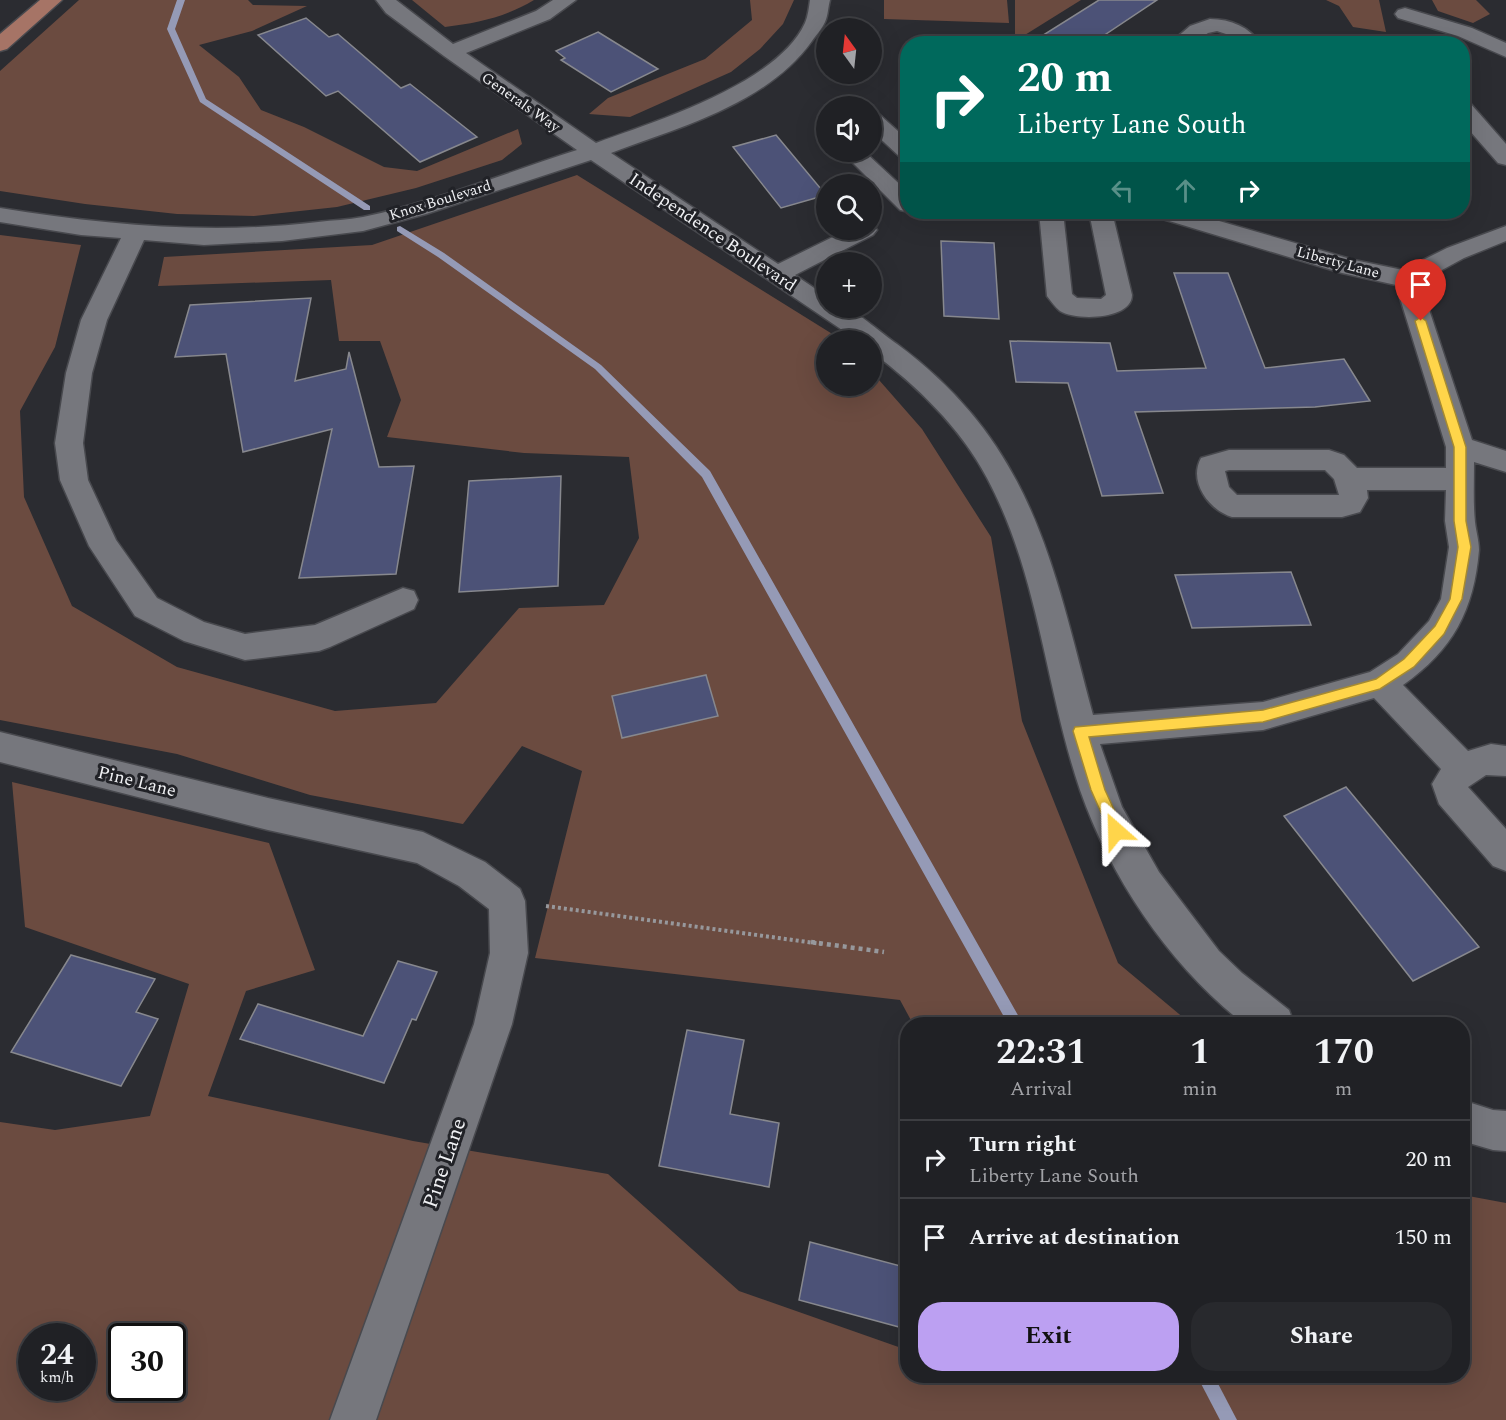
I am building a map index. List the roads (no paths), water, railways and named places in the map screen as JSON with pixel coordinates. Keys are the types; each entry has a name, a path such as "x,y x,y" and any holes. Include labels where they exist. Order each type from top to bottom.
{"main road":[{"path":"0,45 52,0"}],"street":[{"name":"Generals Way","path":"386,0 393,9 592,152"},
{"path":"451,51 543,15 566,0"},
{"name":"Knox Boulevard","path":"0,215 81,228 204,237 282,234 363,224 418,209 592,152 686,117 735,94 774,71 796,49 815,23 820,0"},
{"path":"1405,7 1413,35"},
{"path":"1405,7 1506,51"},
{"path":"1190,36 1203,27 1220,25 1246,36"},
{"path":"1470,117 1506,158"},
{"path":"882,129 900,145"},
{"name":"Independence Boulevard","path":"592,152 874,338 930,387 972,432 1011,493 1036,552 1080,731 1098,790 1125,851 1154,899 1213,973 1266,1017"},
{"path":"776,275 887,218 858,162"},
{"path":"1052,219 1060,296 1070,306 1105,308 1119,301 1119,295 1103,219"},
{"name":"Liberty Lane","path":"1189,219 1351,267 1407,279"},
{"path":"136,231 94,320 79,373 69,443 74,480 104,546 146,607 195,632 245,647 319,638 403,600"},
{"path":"1080,731 1263,716 1380,683 1409,663 1440,630 1456,599 1464,547 1460,521 1460,447 1407,279 1437,261 1474,244 1506,233"},
{"path":"1460,447 1506,462"},
{"path":"1348,479 1460,479"},
{"path":"1380,683 1465,771"},
{"name":"Pine Lane","path":"0,747 268,814 423,848 472,874 507,901 509,953 493,1024 353,1420"},
{"path":"1506,761 1491,759 1455,776 1449,784 1451,793 1506,854"},
{"path":"1470,1123 1493,1130 1506,1131"}],"waterway":[{"path":"181,0 171,29 203,100 367,208"},
{"path":"400,229 441,255 598,367 706,474 1012,1017"},
{"path":"1209,1383 1229,1420"}]}
